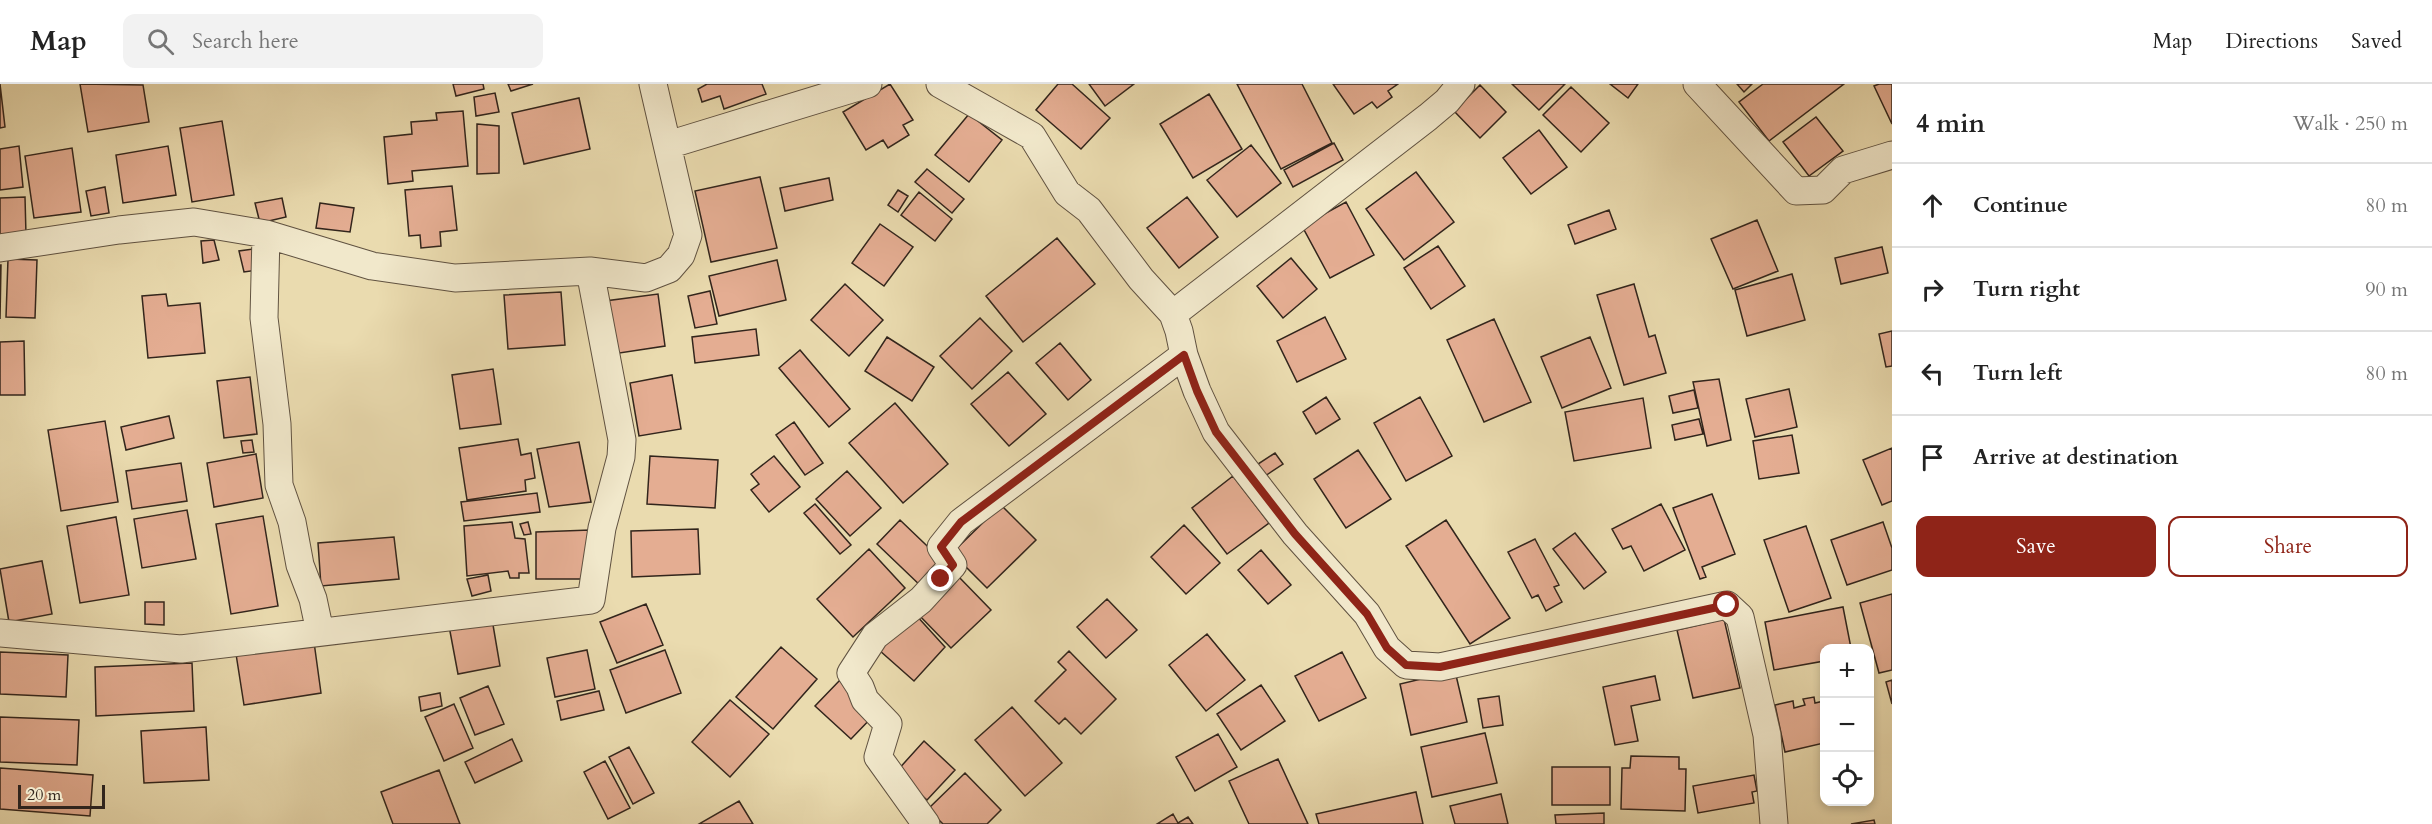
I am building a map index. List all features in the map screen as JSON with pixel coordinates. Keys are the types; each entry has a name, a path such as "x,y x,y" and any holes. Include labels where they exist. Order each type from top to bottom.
{"street":[{"path":"0,248 119,230 194,222 266,234 372,266 455,278 590,272 646,278 669,269 681,255 688,235 652,84"},
{"path":"668,145 868,84"},
{"path":"940,84 1032,136 1067,193 1089,210 1141,279 1173,314 1197,391 1216,432 1295,534 1367,614 1387,648 1406,665 1440,667 1727,605 1740,617 1767,735 1774,824"},
{"path":"1173,314 1428,117 1447,101 1461,84"},
{"path":"1697,84 1796,191 1823,190 1843,170 1892,155"},
{"path":"266,234 264,318 277,424 279,485 292,522 300,565 313,599 320,632"},
{"path":"0,633 181,649 591,600 602,528 621,458 622,440 590,272"},
{"path":"926,824 878,757 888,724 865,700 860,687 850,673 875,636 921,600 953,565 941,547 961,522 1184,355"}],"building":[{"path":"0,84 5,127 0,128"},
{"path":"80,84 143,85 149,122 88,132"},
{"path":"453,84 483,84 484,89 456,96"},
{"path":"508,84 533,84 511,91"},
{"path":"707,84 762,84 766,94 724,109 720,96 702,102 698,89"},
{"path":"890,84 913,120 903,125 909,135 888,148 883,140 866,150 843,112"},
{"path":"1058,84 1072,84 1110,118 1081,149 1036,110"},
{"path":"1089,84 1134,84 1105,106"},
{"path":"1237,84 1302,84 1332,143 1281,169"},
{"path":"1333,84 1398,84 1388,91 1392,97 1377,108 1372,102 1354,114"},
{"path":"1512,84 1565,84 1539,110"},
{"path":"1610,84 1638,84 1628,98"},
{"path":"1737,84 1752,84 1744,92"},
{"path":"1763,84 1844,84 1769,141 1739,102"},
{"path":"1892,84 1892,124 1874,86"},
{"path":"1480,85 1506,112 1480,138 1454,111"},
{"path":"1571,87 1609,123 1581,152 1543,115"},
{"path":"495,93 499,112 476,116 474,97"},
{"path":"1209,94 1242,149 1193,178 1160,124"},
{"path":"579,98 590,149 524,164 512,113"},
{"path":"463,111 468,166 412,171 413,181 388,184 384,137 412,134 411,122 437,120 436,113"},
{"path":"969,114 1002,140 969,182 935,155"},
{"path":"1816,117 1843,151 1809,176 1783,142"},
{"path":"222,121 234,195 192,202 180,128"},
{"path":"477,124 499,126 499,173 477,174"},
{"path":"1539,130 1567,167 1531,194 1503,158"},
{"path":"1334,143 1343,160 1293,187 1284,170"},
{"path":"1251,145 1281,183 1237,217 1207,180"},
{"path":"19,146 23,187 0,190 0,149"},
{"path":"168,146 176,195 123,203 116,155"},
{"path":"72,148 81,212 34,218 25,156"},
{"path":"927,169 964,199 952,213 915,182"},
{"path":"1416,172 1454,222 1404,260 1366,209"},
{"path":"760,177 777,248 711,262 695,191"},
{"path":"829,178 833,200 785,211 780,188"},
{"path":"452,186 457,230 440,232 441,246 421,248 420,235 409,236 405,190"},
{"path":"105,187 109,213 91,216 86,191"},
{"path":"898,190 908,196 898,212 888,205"},
{"path":"919,192 952,219 935,241 901,215"},
{"path":"25,197 26,235 0,236 0,198"},
{"path":"1187,197 1218,237 1179,268 1147,228"},
{"path":"282,198 286,217 260,223 255,203"},
{"path":"1346,202 1374,255 1330,278 1302,226"},
{"path":"320,203 354,208 350,232 316,228"},
{"path":"1609,210 1616,229 1575,244 1568,225"},
{"path":"1757,220 1778,271 1733,289 1711,239"},
{"path":"880,224 913,247 884,286 852,263"},
{"path":"1057,238 1095,284 1023,342 986,296"},
{"path":"214,240 219,260 203,263 201,241"},
{"path":"1438,246 1465,286 1431,309 1404,268"},
{"path":"1882,247 1888,273 1841,284 1835,258"},
{"path":"253,249 257,270 244,272 239,251"},
{"path":"1291,258 1317,289 1283,318 1257,286"},
{"path":"8,259 37,260 35,318 6,317"},
{"path":"777,260 786,300 719,316 709,276"},
{"path":"0,265 1,265 0,319"},
{"path":"1792,274 1805,320 1747,336 1735,290"},
{"path":"845,284 883,320 849,356 811,320"},
{"path":"1634,284 1649,337 1655,335 1666,373 1624,385 1597,295"},
{"path":"710,291 717,324 695,328 688,296"},
{"path":"561,292 565,345 508,349 504,295"},
{"path":"166,294 168,306 200,303 205,353 148,358 142,296"},
{"path":"658,294 665,346 613,354 605,301"},
{"path":"1325,317 1346,359 1297,382 1277,341"},
{"path":"980,318 1012,351 972,389 940,356"},
{"path":"1494,319 1531,402 1484,422 1447,340"},
{"path":"756,329 759,355 695,363 692,337"},
{"path":"1892,331 1892,366 1886,367 1879,334"},
{"path":"887,337 934,367 912,401 865,371"},
{"path":"1590,337 1611,388 1562,408 1541,357"},
{"path":"24,341 25,395 0,395 0,342"},
{"path":"1060,343 1091,380 1068,400 1036,363"},
{"path":"800,350 850,409 829,427 779,368"},
{"path":"493,369 501,424 460,429 452,375"},
{"path":"1008,372 1046,414 1009,446 971,404"},
{"path":"672,375 681,429 639,436 630,383"},
{"path":"250,377 257,434 224,438 217,381"},
{"path":"1719,379 1731,440 1707,446 1693,382"},
{"path":"1789,389 1797,427 1755,437 1746,399"},
{"path":"1694,390 1698,408 1673,413 1669,396"},
{"path":"1326,397 1340,419 1316,434 1303,412"},
{"path":"1420,397 1452,456 1406,481 1374,423"},
{"path":"1643,398 1651,448 1574,461 1565,412"},
{"path":"895,403 948,464 903,503 849,443"},
{"path":"169,416 174,438 126,450 121,427"},
{"path":"1699,419 1703,434 1675,440 1672,425"},
{"path":"105,421 118,502 61,511 48,430"},
{"path":"794,422 823,463 805,475 776,435"},
{"path":"1792,435 1799,473 1759,479 1753,441"},
{"path":"518,439 521,455 531,453 535,478 525,480 526,491 467,500 459,448"},
{"path":"252,440 254,452 243,453 241,441"},
{"path":"579,442 591,502 549,507 537,449"},
{"path":"1892,448 1892,501 1882,505 1863,460"},
{"path":"1358,450 1391,499 1346,528 1314,479"},
{"path":"1275,453 1283,464 1265,476 1258,464"},
{"path":"256,454 263,498 214,507 207,463"},
{"path":"650,456 718,460 715,508 647,504"},
{"path":"774,456 800,487 769,512 751,490 759,484 751,474"},
{"path":"181,463 187,501 132,509 126,471"},
{"path":"847,471 881,508 850,536 816,499"},
{"path":"1233,476 1269,523 1227,554 1192,508"},
{"path":"537,493 540,512 464,521 461,502"},
{"path":"1712,494 1735,554 1702,567 1706,577 1700,579 1673,508"},
{"path":"815,504 851,545 840,554 804,513"},
{"path":"1661,504 1685,550 1644,571 1631,546 1623,549 1612,529"},
{"path":"1001,505 1036,540 987,588 952,553"},
{"path":"187,510 196,559 142,568 134,519"},
{"path":"263,516 278,606 231,614 216,524"},
{"path":"116,517 129,595 80,603 67,526"},
{"path":"900,520 947,565 924,589 877,544"},
{"path":"1446,520 1510,618 1470,644 1406,546"},
{"path":"512,522 515,538 525,539 529,573 519,573 519,578 510,578 508,571 467,576 464,526"},
{"path":"528,522 531,534 524,535 520,524"},
{"path":"1883,522 1892,548 1892,570 1847,585 1831,540"},
{"path":"1184,525 1220,563 1186,594 1151,557"},
{"path":"1806,526 1831,598 1789,612 1764,540"},
{"path":"698,529 700,574 632,577 631,531"},
{"path":"590,530 589,579 536,579 536,532"},
{"path":"1575,533 1606,572 1584,589 1553,549"},
{"path":"394,537 399,579 321,586 318,543"},
{"path":"1535,539 1559,585 1554,587 1562,602 1546,611 1538,595 1532,598 1508,552"},
{"path":"869,549 905,588 853,637 817,599"},
{"path":"1261,550 1291,585 1268,604 1238,570"},
{"path":"42,561 52,614 9,622 0,569"},
{"path":"488,575 491,591 472,596 467,579"},
{"path":"957,575 991,610 951,648 917,613"},
{"path":"1892,594 1892,670 1879,673 1874,644 1871,644 1860,603"},
{"path":"1107,599 1137,630 1106,658 1077,627"},
{"path":"145,602 164,602 164,625 145,624"},
{"path":"646,604 663,645 617,663 600,622"},
{"path":"1843,607 1850,644 1820,644 1820,662 1774,670 1765,622"},
{"path":"915,614 945,647 914,681 879,650"},
{"path":"492,619 500,666 458,674 449,626"},
{"path":"1724,619 1740,688 1693,698 1677,630"},
{"path":"1207,634 1245,680 1206,711 1169,665"},
{"path":"314,642 321,693 244,705 236,654"},
{"path":"781,647 817,679 773,729 736,697"},
{"path":"587,650 595,689 555,697 547,658"},
{"path":"665,650 681,693 626,713 610,670"},
{"path":"1069,651 1116,699 1081,734 1065,718 1059,724 1035,701 1066,670 1058,662"},
{"path":"0,652 68,655 66,697 0,694"},
{"path":"1342,652 1366,698 1319,721 1295,676"},
{"path":"192,663 194,711 96,716 95,667"},
{"path":"1455,671 1467,722 1411,735 1400,684"},
{"path":"1655,676 1660,700 1631,706 1638,741 1615,745 1603,687"},
{"path":"840,680 875,714 851,739 815,706"},
{"path":"1892,680 1892,704 1886,682"},
{"path":"1261,685 1285,721 1241,750 1217,714"},
{"path":"488,686 504,724 475,735 460,698"},
{"path":"599,691 604,710 561,720 557,701"},
{"path":"440,693 442,706 421,711 419,697"},
{"path":"1499,696 1503,725 1483,728 1478,699"},
{"path":"1814,697 1815,703 1820,702 1820,744 1785,752 1775,705 1793,701 1794,708 1805,705 1803,699"},
{"path":"730,700 769,734 730,777 692,742"},
{"path":"454,704 473,748 444,761 425,717"},
{"path":"1012,707 1062,763 1025,796 975,740"},
{"path":"0,717 79,720 77,765 0,762"},
{"path":"206,727 209,780 144,783 141,731"},
{"path":"1485,733 1497,783 1432,797 1421,747"},
{"path":"1218,734 1237,767 1195,791 1176,757"},
{"path":"512,739 522,761 475,783 465,762"},
{"path":"924,741 955,770 927,800 896,772"},
{"path":"629,747 654,793 633,804 609,757"},
{"path":"1631,756 1679,757 1679,769 1686,769 1685,811 1621,809 1622,768 1630,768"},
{"path":"1278,759 1308,824 1249,824 1229,781"},
{"path":"605,761 630,808 608,819 584,772"},
{"path":"1552,767 1610,767 1610,805 1552,805"},
{"path":"0,768 93,775 90,816 0,809"},
{"path":"439,770 460,824 393,824 381,792"},
{"path":"965,773 1001,810 987,824 943,824 928,809"},
{"path":"1754,775 1757,791 1752,792 1754,803 1698,813 1693,786"},
{"path":"1416,792 1423,824 1319,824 1316,814"},
{"path":"1501,794 1508,824 1455,824 1450,806"},
{"path":"739,801 753,824 699,824"},
{"path":"1604,813 1604,824 1556,824 1555,815"},
{"path":"1173,814 1178,823 1188,817 1193,824 1157,824"},
{"path":"1874,820 1875,824 1851,824"}],"route":[{"path":"941,579 953,565 941,547 961,522 1184,355 1197,391 1216,432 1295,534 1367,614 1387,648 1406,665 1440,667 1727,605"}]}
